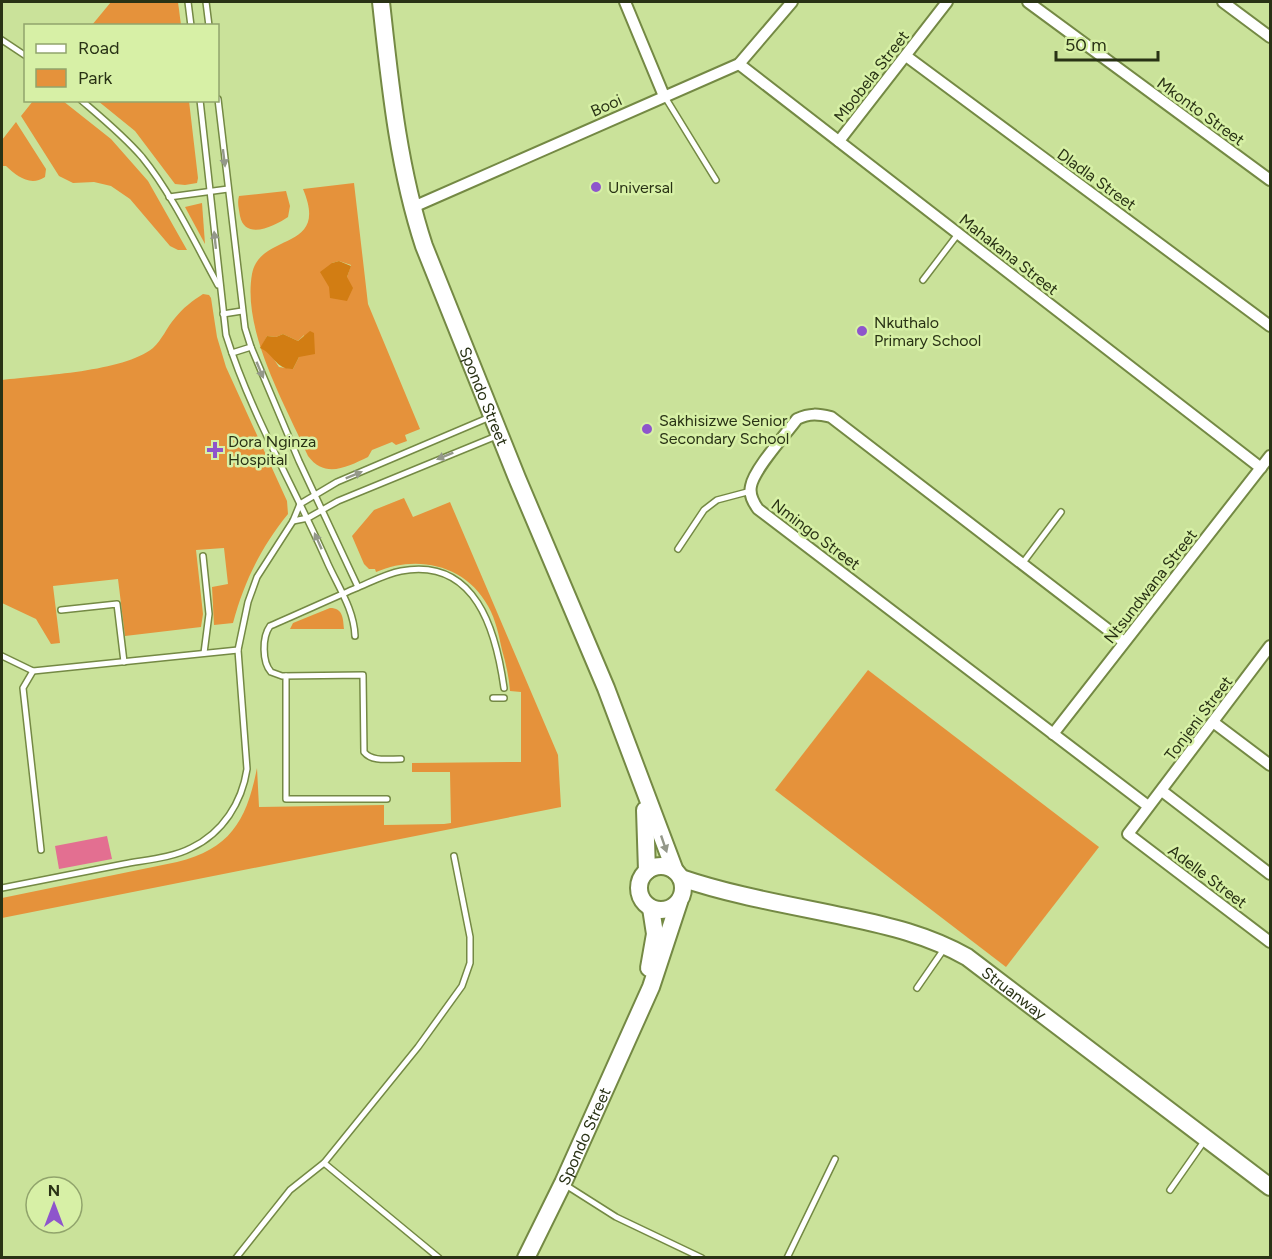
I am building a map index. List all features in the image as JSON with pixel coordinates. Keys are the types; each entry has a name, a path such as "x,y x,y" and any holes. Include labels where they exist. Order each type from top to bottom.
{"main road":[{"name":"Spondo Street","path":"381,2 393,108 411,208 492,416 606,688 679,886 660,965 563,1183 526,1257"},
{"name":"Spondo Street","path":"639,777 647,827 647,872"},
{"path":"661,867 679,886 672,908 663,910 651,908 642,899 639,888 647,872 661,867"},
{"name":"Struanway","path":"679,886 714,889 913,932 947,945 967,957 1270,1187"},
{"name":"Spondo Street","path":"639,1012 655,934 651,908"}],"street":[{"path":"625,2 664,96"},
{"name":"Booi","path":"411,208 739,64 792,2"},
{"name":"Mbobela Street","path":"839,141 947,2"},
{"name":"Mkonto Street","path":"1028,2 1270,180"},
{"path":"1223,2 1270,37"},
{"name":"Dladla Street","path":"906,56 1270,326"},
{"name":"Mahakana Street","path":"739,64 1261,468"},
{"path":"751,491 755,475 797,419 807,414 831,417 1124,642"},
{"name":"Ntsundwana Street","path":"1053,734 1270,456"},
{"name":"Nmingo Street","path":"751,491 753,502 758,509 1148,806"},
{"name":"Tonjeni Street","path":"1128,834 1269,651"},
{"path":"1213,722 1270,765"},
{"path":"1162,791 1270,874"},
{"name":"Adelle Street","path":"1128,834 1270,942"}],"lane":[{"path":"188,2 191,24"},
{"path":"206,2 209,24"},
{"path":"2,40 24,55"},
{"path":"664,96 716,180"},
{"path":"83,102 142,158 169,197 220,289"},
{"path":"200,102 226,334 270,440 351,611 356,636"},
{"path":"218,102 242,311 250,347 299,461 358,587"},
{"path":"169,197 228,189"},
{"path":"923,280 958,234"},
{"path":"224,314 242,311"},
{"path":"232,353 250,347"},
{"path":"2,888 161,857 190,849 213,834 236,807 244,788 247,769 238,650 248,602 257,577 293,521 300,504 336,482 492,416"},
{"path":"293,521 308,518 338,501 500,434"},
{"path":"678,549 704,510 717,500 751,491"},
{"path":"1022,564 1061,512"},
{"path":"203,556 209,614 204,653"},
{"path":"401,759 373,759 364,752 363,675 274,675 266,666 267,628 390,574 411,570 434,572 464,587 473,595 486,616 504,688"},
{"path":"61,610 117,604 124,662"},
{"path":"2,656 33,671 238,650"},
{"path":"33,671 22,688 41,850"},
{"path":"286,676 286,799 387,799"},
{"path":"493,699 504,699"},
{"path":"236,1257 290,1190 324,1163 418,1047 462,986 470,963 470,937 454,856"},
{"path":"916,988 947,945"},
{"path":"1170,1190 1206,1138"},
{"path":"788,1257 835,1159"},
{"path":"324,1163 440,1257"},
{"path":"563,1183 616,1217 702,1257"}],"green space":[{"path":"111,2 178,2 181,24 93,24"},
{"path":"32,102 64,102 111,139 148,181 187,250 178,250 170,246 130,199 111,186 94,182 73,183 59,176 21,116"},
{"path":"99,102 189,102 197,183 175,184 135,131"},
{"path":"16,122 46,169 45,177 39,180 29,181 6,166 2,166 2,140"},
{"path":"354,183 368,304 420,429 405,435 407,441 396,445 392,442 372,450 368,457 336,469 322,467 308,456 268,367 261,348 253,319 252,274 258,261 267,252 301,233 308,223 309,209 303,189","holes":["339,261 351,265 347,277 330,298 332,263","283,334 298,341 304,335 299,357 293,369 279,367 269,352 261,348 267,336 276,337"]},
{"path":"286,191 290,206 288,217 261,229 254,230 243,224 240,216 239,196"},
{"path":"202,203 205,244 185,207"},
{"path":"203,294 211,298 217,337 226,367 287,501 288,514 254,566 242,593 233,623 214,625 212,587 228,584 224,548 196,550 203,614 201,627 125,636 118,579 53,586 60,643 51,644 36,619 2,603 2,380 81,371 140,356 153,348 178,314"},
{"path":"404,498 413,517 450,502 558,755 561,807 2,918 2,898 177,862 211,849 234,829 242,817 257,768 259,807 384,805 384,825 444,824 451,823 450,772 412,772 412,763 521,762 521,692 510,691 495,622 479,592 454,572 439,567 408,564 376,572 375,569 369,569 364,564 352,536 374,510"},
{"path":"330,608 340,612 344,629 290,629 293,623"},
{"path":"868,670 1099,847 1006,967 775,790"}],"shaded area":[{"path":"339,261 351,266 347,277 353,288 347,301 330,298 329,287 320,272"},
{"path":"310,331 314,333 315,354 299,357 293,369 283,367 260,348 267,336 276,337 283,334 298,341"},
{"path":"107,836 112,859 59,869 55,846"}],"place":[{"name":"Universal","path":"596,187"},
{"name":"Nkuthalo Primary School","path":"862,331"},
{"name":"Sakhisizwe Senior Secondary School","path":"647,429"},
{"name":"Dora Nginza Hospital","path":"215,450"}]}
